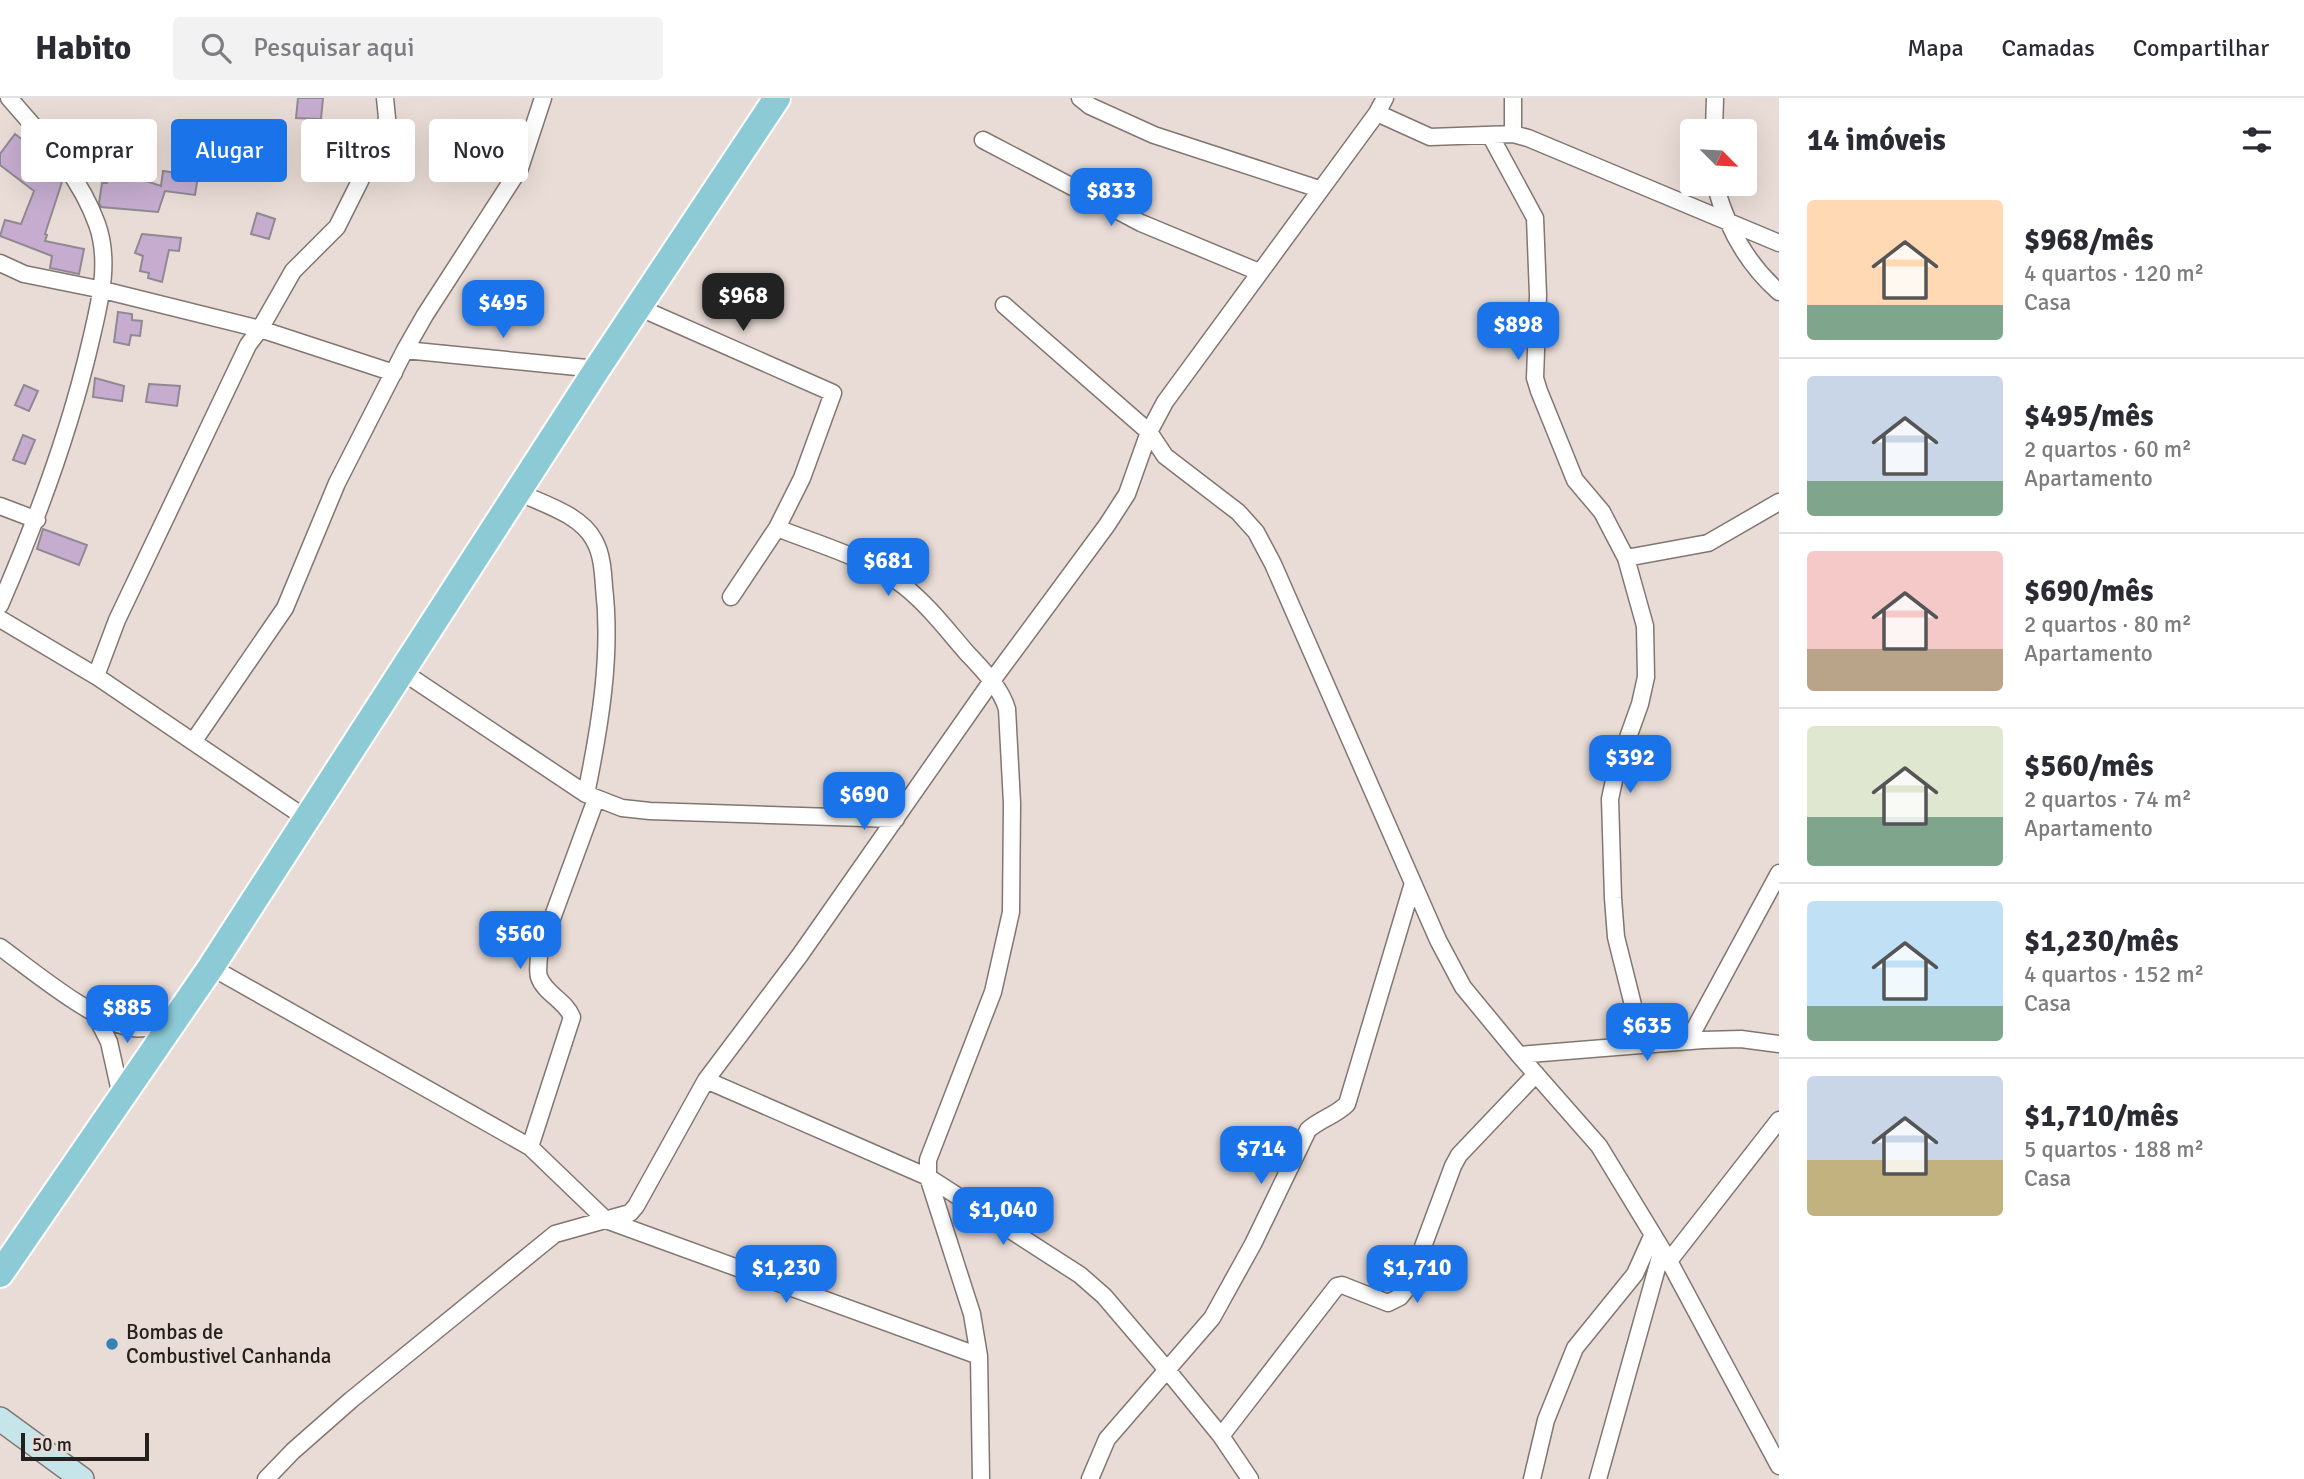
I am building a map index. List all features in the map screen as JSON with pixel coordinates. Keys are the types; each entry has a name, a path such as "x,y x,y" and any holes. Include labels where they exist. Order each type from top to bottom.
{"main road":[{"path":"0,1273 211,967 597,369 777,98"}],"street":[{"path":"0,606 37,520 79,389 103,290 103,244 85,198 71,170 9,98"},
{"path":"96,676 117,620 248,345 293,271 337,227 382,137 387,118 385,98"},
{"path":"193,742 285,608 337,483 405,350 520,168 543,98"},
{"path":"1080,98 1090,106 1154,135 1319,189"},
{"path":"266,1479 293,1451 351,1400 555,1234 630,1213 636,1206 706,1080 800,955 991,682 1107,525 1126,494 1149,432 1165,402 1377,113 1385,98"},
{"path":"1513,98 1513,134"},
{"path":"1714,119 1715,98"},
{"path":"1377,113 1430,137 1513,134 1528,138 1779,243"},
{"path":"1490,135 1535,218 1538,295 1535,378 1539,391 1575,480 1602,512 1626,558 1645,626 1646,677 1640,704 1616,771 1610,799 1616,937 1643,1045"},
{"path":"983,140 1140,223 1259,272"},
{"path":"1719,196 1744,252 1779,292"},
{"path":"0,263 24,274 103,290 260,329 394,373"},
{"path":"1004,305 1149,432 1165,456 1238,512 1256,532 1273,564 1438,940 1463,987 1599,1146 1653,1234 1779,1466"},
{"path":"638,307 833,393 802,478 777,528 730,597"},
{"path":"405,350 597,369"},
{"path":"518,492 571,517 593,538 601,558 608,619 591,796 539,954 538,976 546,988 569,1009 572,1017 530,1147"},
{"path":"1626,558 1708,544 1779,502"},
{"path":"0,506 37,520"},
{"path":"777,528 852,557 902,584 920,600 1004,696 1007,709 1012,803 1011,912 993,992 931,1153 928,1177 972,1314 979,1356 981,1479"},
{"path":"0,618 96,676 307,819"},
{"path":"403,672 591,796 622,808 896,819"},
{"path":"1688,1041 1779,873"},
{"path":"1090,1479 1107,1439 1212,1318 1253,1244 1308,1130 1337,1115 1347,1104 1413,883"},
{"path":"0,947 94,1012 114,1022 132,1028 170,1025"},
{"path":"211,967 530,1147 606,1220 979,1356"},
{"path":"94,1012 109,1042 121,1096"},
{"path":"1519,1055 1688,1041 1741,1039 1779,1044"},
{"path":"1221,1436 1337,1286 1342,1285 1388,1303 1400,1297 1408,1287 1459,1156 1536,1074"},
{"path":"706,1080 928,1177 1080,1275 1104,1296 1168,1371 1221,1436 1250,1479"},
{"path":"1598,1479 1665,1256 1779,1120"},
{"path":"1531,1479 1546,1420 1575,1348 1635,1273 1653,1234"},
{"path":"0,1419 82,1479"}],"building":[{"path":"298,98 323,98 321,119 296,118"},
{"path":"15,134 21,139 21,181 0,165 0,154"},
{"path":"163,171 171,172 171,182 197,182 195,195 165,191 158,212 101,207 99,203 102,183 149,182 161,186"},
{"path":"22,182 62,182 45,241 84,249 79,274 50,268 52,256 0,236 5,220 21,224 34,191"},
{"path":"257,213 275,219 269,239 251,234"},
{"path":"142,234 181,238 179,251 169,250 162,282 148,278 149,273 140,271 143,256 135,253"},
{"path":"118,312 132,314 132,320 142,321 140,336 131,335 129,345 114,342"},
{"path":"95,378 124,386 122,401 93,397"},
{"path":"149,384 180,386 177,406 146,402"},
{"path":"24,385 38,391 29,411 15,405"},
{"path":"23,435 35,440 25,464 13,460"},
{"path":"43,529 87,545 79,565 37,549"}],"place":[{"name":"Bombas de Combustivel Canhanda","path":"112,1344"}]}
